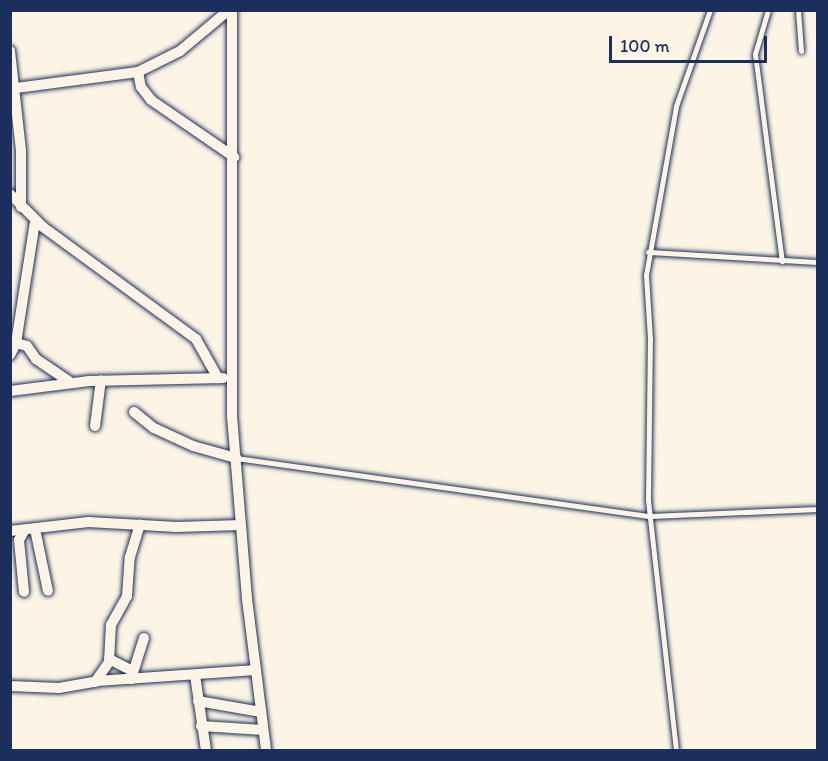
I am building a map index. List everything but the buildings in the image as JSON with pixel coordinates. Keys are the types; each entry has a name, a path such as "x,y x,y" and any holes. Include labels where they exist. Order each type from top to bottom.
{"street":[{"path":"16,88 138,72 180,51 231,10"},
{"path":"231,10 234,157 233,378 236,459 266,750"},
{"path":"10,51 16,88 21,207"},
{"path":"138,72 141,87 152,100 234,157"},
{"path":"10,194 35,221 196,339 218,378"},
{"path":"10,355 16,343 35,221"},
{"path":"16,343 27,346 36,359 70,382"},
{"path":"10,391 101,380 233,378"},
{"path":"95,426 101,380"},
{"path":"134,412 174,437 236,459"},
{"path":"10,531 88,522 241,525"},
{"path":"95,682 110,659 111,625 127,596 130,557 140,524"},
{"path":"24,592 15,549 19,540 29,530"},
{"path":"29,530 48,591"},
{"path":"132,675 144,638"},
{"path":"110,659 132,675"},
{"path":"10,686 59,688 132,675 195,675 256,670"},
{"path":"195,675 206,750"},
{"path":"198,701 261,712"},
{"path":"201,726 263,730"}],"lane":[{"path":"676,750 650,516 648,252 676,106 710,10"},
{"path":"768,10 755,54 782,261"},
{"path":"798,10 801,51"},
{"path":"648,252 818,262"},
{"path":"236,459 650,516 818,508"}]}
